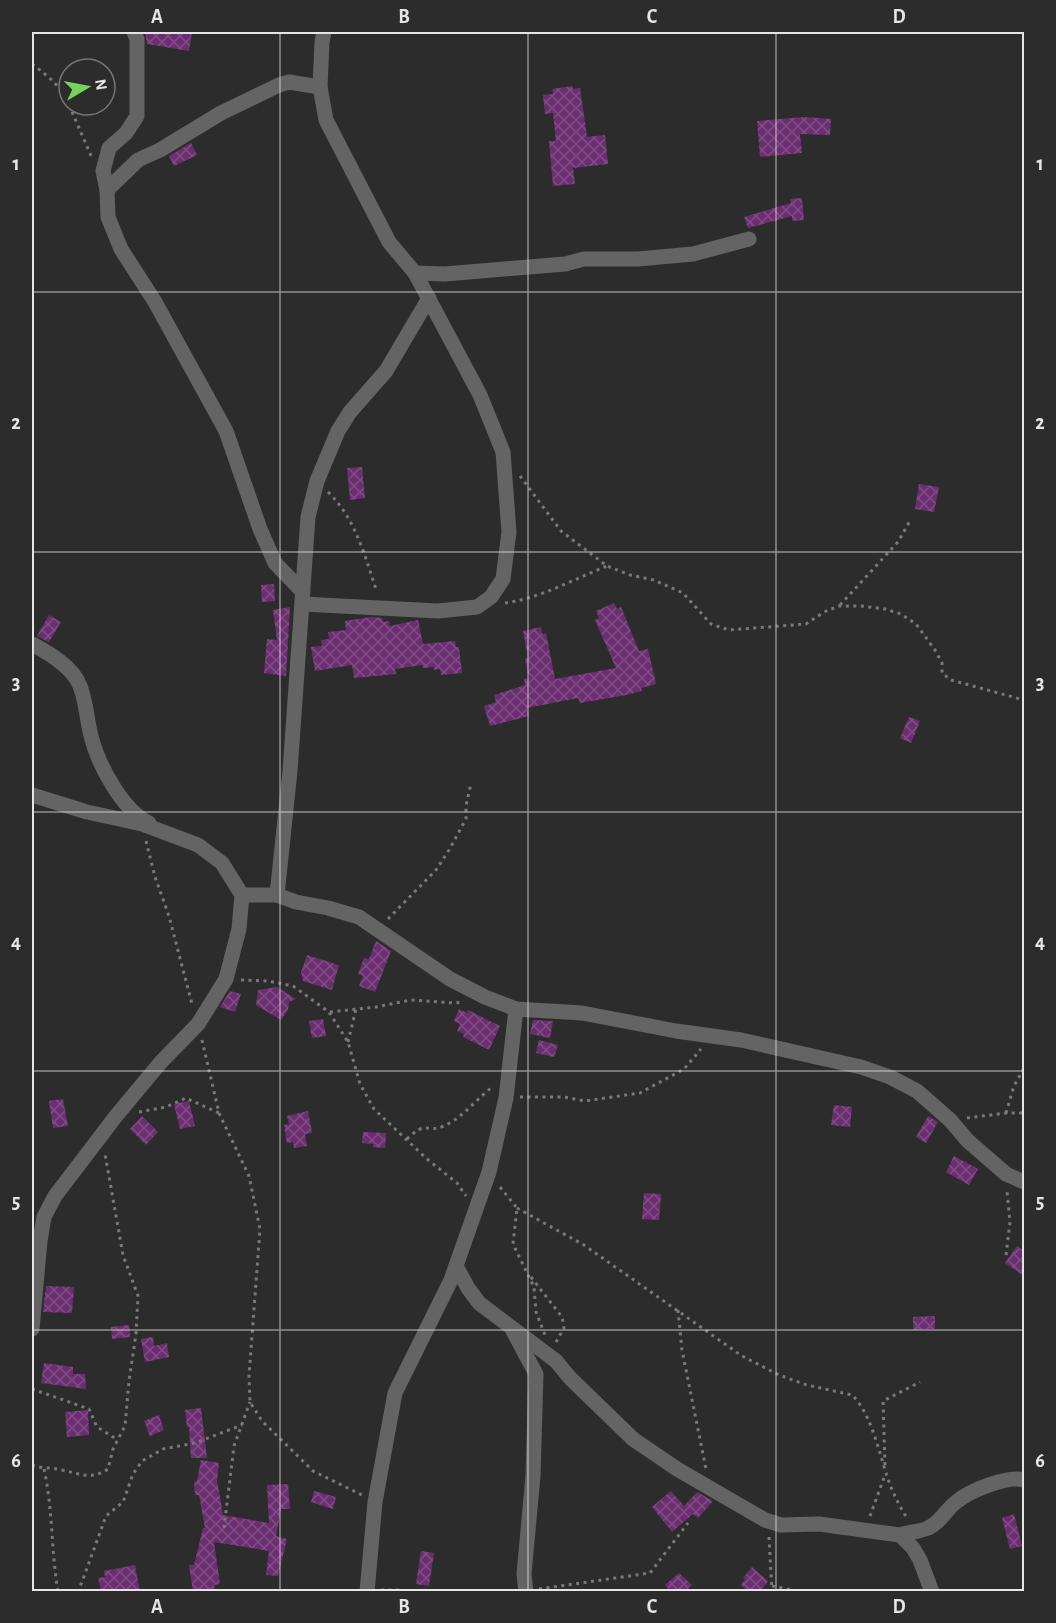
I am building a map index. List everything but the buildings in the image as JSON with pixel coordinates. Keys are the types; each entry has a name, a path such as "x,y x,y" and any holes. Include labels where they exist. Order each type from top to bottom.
{"street":[{"path":"134,32 137,39 137,116 126,133 109,148 103,171 107,190 108,217 121,249 155,302 226,431 275,563 302,598 382,608 438,611 477,607 491,597 503,579 509,532 502,452 480,395 429,298 415,273 389,242 326,120 320,87 324,32"},
{"path":"107,190 138,160 160,150 221,113 289,82 320,87"},
{"path":"415,273 445,274 565,264 584,259 638,259 693,254 749,239"},
{"path":"277,895 290,771 308,517 317,482 338,431 350,412 386,371 429,298"},
{"path":"32,644 70,670 80,685 91,738 105,772 140,819 198,844 222,863 242,895 239,929 226,980 198,1024 161,1062 101,1135 55,1196 44,1217 32,1329"},
{"path":"32,795 87,812 168,832"},
{"path":"242,895 277,895 296,902 359,917 450,979 485,997 516,1009 582,1013 783,1048 861,1067 890,1077 917,1091 1006,1174 1024,1182"},
{"path":"367,1591 375,1502 395,1393 456,1266 489,1172 507,1098 516,1009"},
{"path":"456,1266 479,1303 556,1361 570,1378 633,1438 677,1469 766,1520 781,1525 819,1524 864,1531 907,1533 928,1528 942,1519 957,1501 973,1491 1013,1478 1024,1480"},
{"path":"509,1325 536,1374 533,1476 524,1574 526,1591"},
{"path":"907,1533 932,1592"}],"path":[{"path":"32,64 57,85"},
{"path":"75,117 90,156 103,171"},
{"path":"502,452 561,531 607,566 630,575 654,580 683,593 711,624 729,630 806,624 824,612 839,606 861,606 900,614 916,624 936,650 942,663 942,673 951,680 1024,700"},
{"path":"317,482 339,502 352,524 382,608"},
{"path":"839,606 898,542 911,519"},
{"path":"477,607 518,601 607,566"},
{"path":"379,929 436,870 449,850 466,819 471,783"},
{"path":"142,824 155,877 169,916 183,978 198,1024 219,1113 249,1176 260,1228 249,1376 250,1402 234,1446 224,1528"},
{"path":"226,980 268,981 293,986 328,1012 348,1042 360,1084 374,1109 427,1159 457,1183 476,1209"},
{"path":"328,1012 411,1000 454,1003 485,997"},
{"path":"348,1042 356,1009"},
{"path":"507,1098 564,1097 585,1101 640,1093 684,1069 711,1035"},
{"path":"1006,1113 1014,1086 1024,1068"},
{"path":"407,1139 422,1127 442,1127 450,1123 509,1072"},
{"path":"116,1116 166,1107 186,1098 219,1113"},
{"path":"950,1120 1024,1113"},
{"path":"32,1465 44,1469 98,1476 108,1469 113,1449 125,1426 136,1335 138,1296 123,1256 101,1135"},
{"path":"489,1172 517,1208 584,1245 742,1356 779,1375 807,1385 852,1395 864,1413 881,1454 907,1533"},
{"path":"1006,1174 1010,1222 1006,1255"},
{"path":"517,1208 513,1244 530,1276 562,1317 564,1328 552,1350 556,1361"},
{"path":"530,1276 536,1299 536,1312 546,1337"},
{"path":"678,1310 682,1350 710,1488"},
{"path":"864,1531 886,1474 883,1401 920,1382"},
{"path":"32,1389 89,1409 97,1427 118,1440"},
{"path":"250,1402 262,1421 313,1471 375,1502"},
{"path":"77,1592 106,1516 123,1502 133,1474 142,1461 163,1449 195,1443 242,1425"},
{"path":"44,1469 50,1495 53,1558 58,1592"},
{"path":"766,1520 771,1554 772,1592"},
{"path":"526,1591 650,1573 688,1523"},
{"path":"772,1587 803,1592"},
{"path":"367,1591 402,1590 408,1592"}]}
